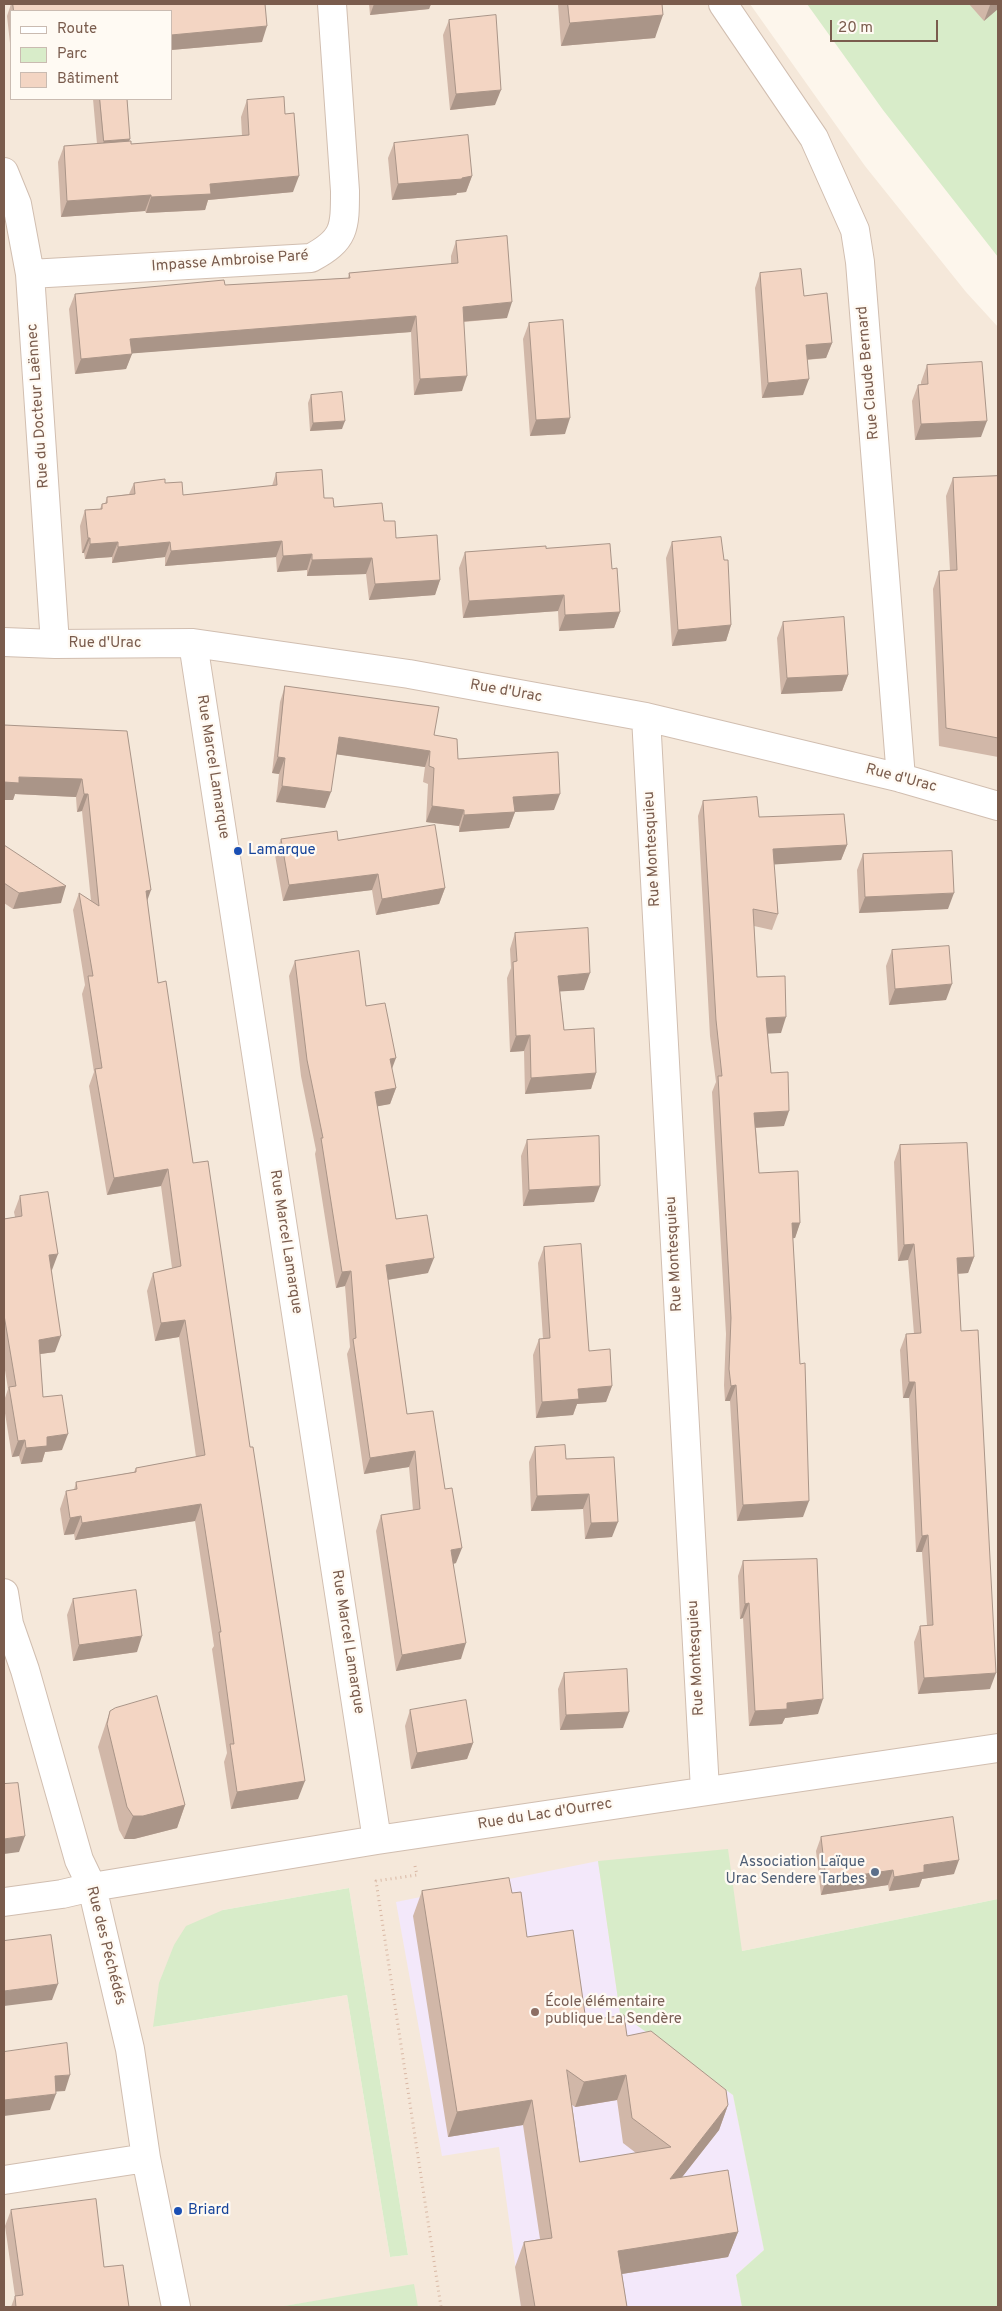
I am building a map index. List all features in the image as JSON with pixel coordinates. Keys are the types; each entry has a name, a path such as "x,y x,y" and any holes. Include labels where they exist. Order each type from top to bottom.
{"street":[{"name":"Impasse Ambroise Paré","path":"30,274 311,258 328,249 340,236 346,221 332,4"},
{"name":"Rue Claude Bernard","path":"723,4 814,138 855,230 860,262 901,778"},
{"name":"Rue du Docteur Laënnec","path":"4,172 17,204 30,274 55,644"},
{"name":"Rue d'Urac","path":"4,642 55,644 193,643 409,674 646,717 901,778 998,806"},
{"name":"Rue Marcel Lamarque","path":"193,643 377,1840"},
{"name":"Rue Montesquieu","path":"646,717 705,1790"},
{"name":"Rue des Péchédés","path":"4,1593 7,1624 26,1670 79,1860 92,1888 130,2049 146,2158 176,2307"},
{"name":"Rue du Lac d'Ourrec","path":"4,1902 62,1894 377,1840 998,1748"},
{"path":"4,2180 146,2158"}],"path":[{"path":"410,1836 417,1875 376,1881 441,2307"}],"shaded area":[{"path":"4,4 750,4 865,166 966,292 998,327 998,1899 742,1951 620,2013 733,2095 764,2250 736,2275 742,2307 364,2307 362,2294 278,2307 4,2307","holes":["349,1888 408,2255 390,2257 347,1995 153,2027 223,1910"]},
{"path":"598,1861 620,2013 733,2095 764,2250 736,2275 742,2307 521,2307 499,2147 442,2156 396,1902"}],"green space":[{"path":"807,4 998,4 998,257 883,110"},
{"path":"728,1849 742,1951 998,1899 998,2307 742,2307 736,2275 764,2250 733,2095 620,2013 598,1861"},
{"path":"349,1888 408,2255 390,2257 347,1995 153,2027 159,1983 174,1945 186,1926 223,1910"},
{"path":"414,2284 418,2307 278,2307"}],"building":[{"path":"13,4 265,4 267,26 172,35 172,10 14,10"},
{"path":"568,4 662,4 663,15 570,23"},
{"path":"496,15 501,90 456,94 449,20"},
{"path":"284,97 285,114 294,113 299,176 210,184 211,194 151,197 151,195 67,201 64,146 131,141 131,144 249,135 247,100"},
{"path":"100,100 127,100 130,139 104,141"},
{"path":"468,135 472,176 462,179 398,184 394,143"},
{"path":"507,236 512,302 463,307 467,376 420,379 416,316 130,339 132,354 81,359 75,294 224,280 225,285 350,278 349,273 458,263 456,241"},
{"path":"801,269 804,296 827,293 832,343 806,345 809,379 768,383 760,273"},
{"path":"563,320 570,418 536,420 529,323"},
{"path":"982,362 987,421 921,424 918,385 928,384 927,365"},
{"path":"342,392 345,421 313,423 311,395"},
{"path":"322,470 324,498 333,498 334,507 382,503 384,521 395,521 396,538 437,535 440,580 375,584 372,558 312,560 312,554 283,556 282,541 171,551 170,542 118,547 118,542 90,544 90,538 88,538 85,510 102,509 102,504 107,503 107,497 135,494 134,483 165,479 165,483 182,482 183,495 277,485 276,473"},
{"path":"998,476 998,738 946,728 939,571 957,570 953,478"},
{"path":"721,537 724,560 728,560 731,625 678,630 672,542"},
{"path":"610,544 612,569 617,568 620,612 565,615 564,595 469,601 465,552 546,546 546,548"},
{"path":"844,617 848,675 787,678 783,622"},
{"path":"285,686 439,707 434,735 457,739 458,759 558,752 560,794 513,797 515,812 464,815 464,810 432,806 434,768 429,766 430,751 339,737 331,792 282,786 285,758 278,757"},
{"path":"4,725 127,731 151,890 146,891 158,983 166,981 193,1163 208,1161 250,1447 253,1447 305,1781 237,1792 230,1744 234,1744 219,1632 221,1632 201,1504 82,1523 81,1516 70,1518 66,1491 77,1489 76,1482 136,1472 136,1468 205,1455 185,1320 161,1323 153,1273 181,1266 168,1169 114,1178 95,1069 102,1068 88,976 93,976 79,893 99,906 88,794 84,794 82,779 19,777 19,783 4,782"},
{"path":"757,797 759,817 844,814 847,845 773,849 778,914 753,909 757,977 785,976 786,1017 766,1018 771,1073 788,1072 789,1111 754,1113 759,1173 798,1171 800,1223 792,1223 800,1364 805,1363 809,1501 743,1505 736,1385 731,1386 729,1369 731,1318 718,1076 722,1076 716,1020 703,801"},
{"path":"435,825 445,888 382,899 378,874 289,885 281,839 337,831 338,840"},
{"path":"4,845 66,886 19,893 4,883"},
{"path":"952,851 954,893 865,897 863,854"},
{"path":"588,928 590,973 558,976 564,1030 594,1028 596,1073 531,1078 530,1035 516,1036 513,962 517,961 515,933"},
{"path":"949,946 952,984 895,989 892,950"},
{"path":"359,951 366,1006 385,1003 396,1058 390,1059 396,1088 375,1092 396,1219 427,1215 434,1258 386,1265 407,1414 433,1411 445,1489 452,1488 462,1548 451,1550 466,1643 402,1655 381,1515 420,1509 415,1451 370,1458 353,1339 356,1338 351,1271 342,1272 321,1138 323,1138 307,1060 295,961"},
{"path":"599,1136 600,1186 529,1190 527,1140"},
{"path":"967,1143 974,1257 957,1258 961,1331 978,1330 996,1673 924,1678 920,1626 933,1625 928,1535 922,1536 915,1382 909,1382 906,1334 921,1333 914,1244 904,1245 900,1145"},
{"path":"48,1192 58,1254 49,1255 61,1336 39,1340 43,1397 62,1395 68,1434 47,1437 47,1446 26,1448 25,1440 18,1441 9,1387 16,1386 4,1315 4,1219 22,1216 20,1196"},
{"path":"581,1244 589,1351 610,1349 612,1386 578,1389 579,1399 542,1402 539,1339 550,1338 544,1247"},
{"path":"565,1445 566,1459 614,1457 618,1522 591,1523 589,1494 537,1496 535,1447"},
{"path":"817,1559 823,1699 787,1703 787,1709 755,1711 749,1603 745,1604 743,1561"},
{"path":"136,1590 142,1636 79,1645 73,1599"},
{"path":"627,1669 629,1712 566,1715 564,1673"},
{"path":"157,1696 185,1805 143,1816 133,1816 127,1807 107,1724 110,1711 115,1708"},
{"path":"466,1700 473,1743 417,1753 410,1710"},
{"path":"18,1783 25,1836 4,1839 4,1784"},
{"path":"953,1817 959,1860 924,1865 924,1872 894,1877 893,1870 826,1880 821,1837"},
{"path":"509,1878 512,1893 521,1892 527,1937 573,1930 586,2021 624,2015 627,2036 651,2031 726,2090 728,2105 670,2179 728,2170 738,2232 618,2251 627,2307 535,2307 524,2242 552,2238 532,2100 457,2112 422,1891","holes":["567,2070 584,2082 626,2075 632,2118 671,2147 580,2162"]},
{"path":"51,1935 58,1984 4,1991 4,1941"},
{"path":"67,2043 70,2075 55,2076 56,2094 4,2100 4,2052"},
{"path":"96,2199 104,2267 123,2265 129,2307 16,2307 15,2296 23,2295 11,2210"}],"place":[{"name":"Lamarque","path":"238,851"},
{"name":"Association Laïque Urac Sendere Tarbes","path":"875,1872"},
{"name":"École élémentaire publique La Sendère","path":"535,2012"},
{"name":"Briard","path":"178,2211"}]}
